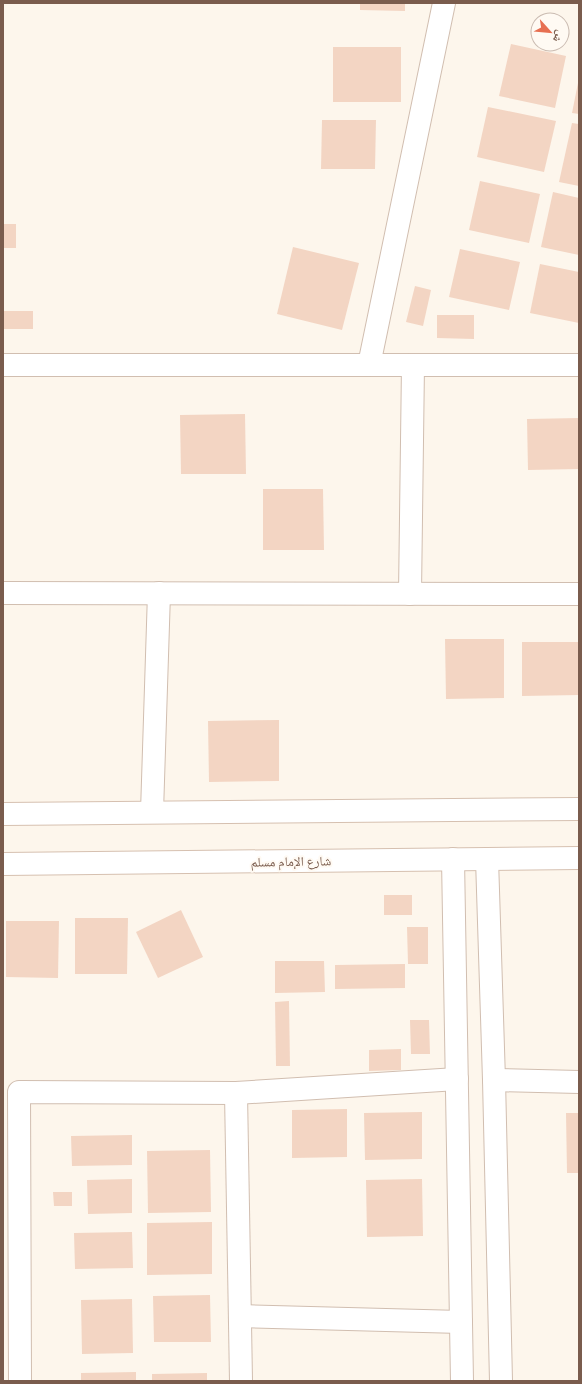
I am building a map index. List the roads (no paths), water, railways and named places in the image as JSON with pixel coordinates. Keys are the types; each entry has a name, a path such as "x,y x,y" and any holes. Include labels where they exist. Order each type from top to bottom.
{"street":[{"path":"369,365 444,3"},
{"path":"3,365 579,365"},
{"path":"410,594 413,365"},
{"path":"3,593 579,594"},
{"path":"152,812 159,593"},
{"path":"3,814 579,809"},
{"name":"شارع الإمام مسلم","path":"3,864 579,858"},
{"path":"453,859 462,1381"},
{"path":"487,859 494,1080 500,1381"},
{"path":"20,1381 11,1092 236,1093 457,1079"},
{"path":"494,1080 579,1082"},
{"path":"236,1093 241,1381"},
{"path":"240,1316 461,1322"}]}
